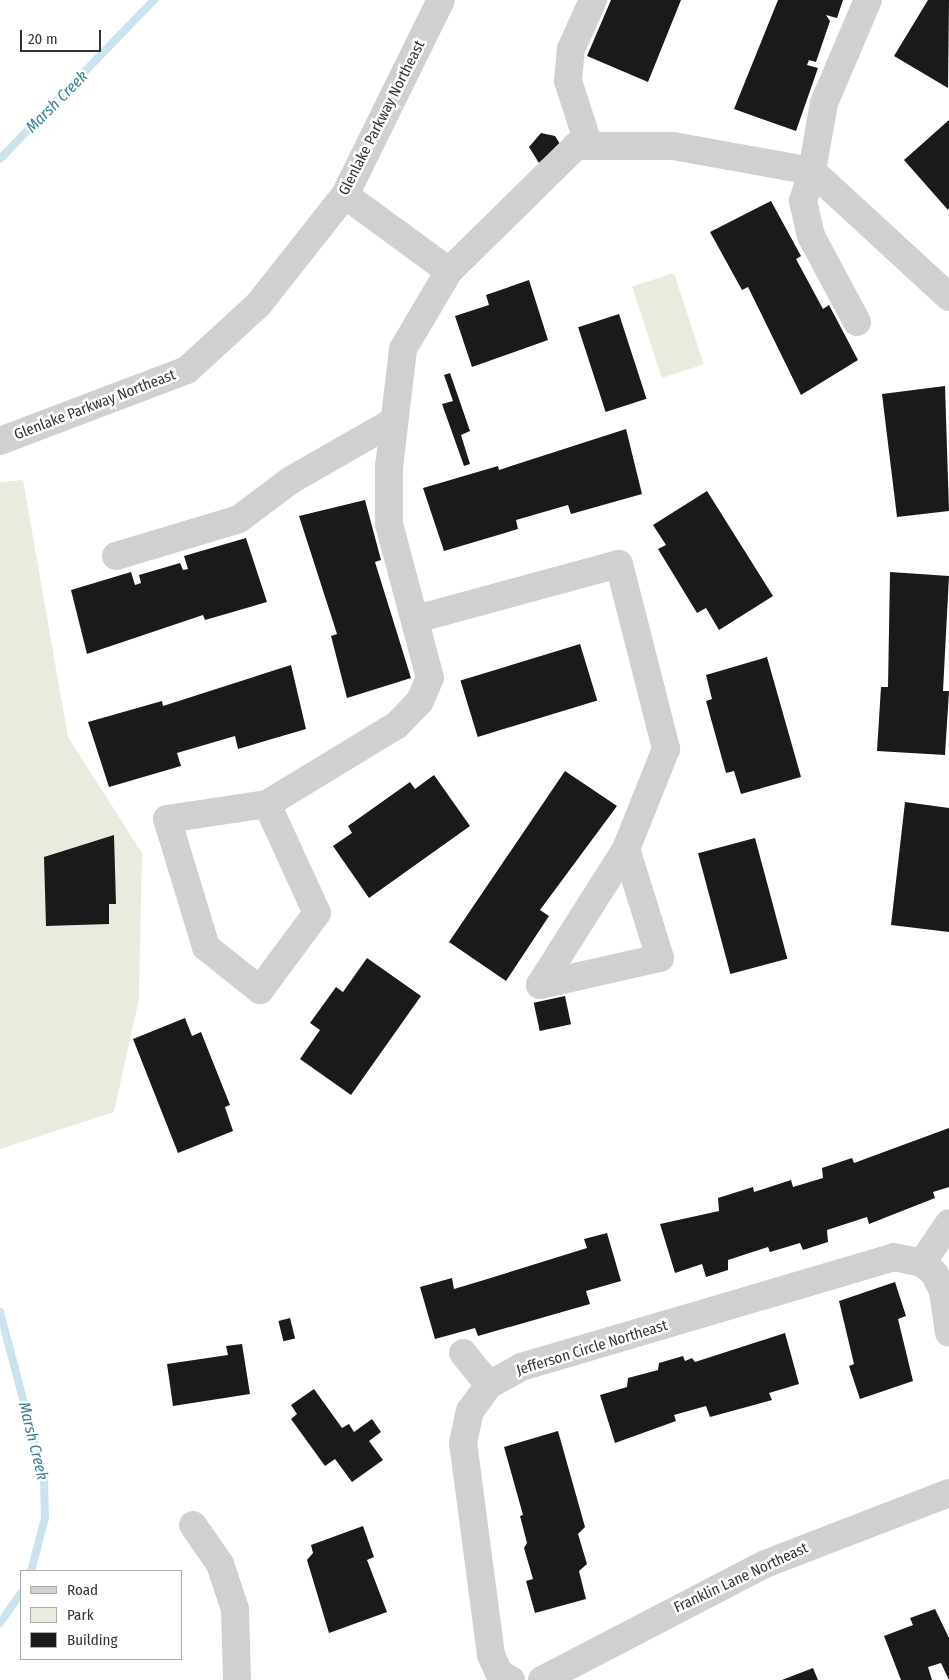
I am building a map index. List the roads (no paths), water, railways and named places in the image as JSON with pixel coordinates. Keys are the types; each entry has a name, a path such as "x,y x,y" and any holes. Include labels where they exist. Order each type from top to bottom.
{"street":[{"name":"Glenlake Parkway Northeast","path":"0,441 187,370 258,305 345,195 441,0"},
{"path":"589,146 568,82 571,49 593,0"},
{"path":"857,322 811,236 803,201 812,171 824,103 868,0"},
{"path":"267,804 317,913 260,990 206,947 167,818 267,804 397,725 420,701 430,678 416,619 389,524 394,421 403,349 450,271 576,146 673,146 812,171 949,297"},
{"path":"345,195 450,271"},
{"path":"116,556 239,519 290,480 394,421"},
{"path":"416,619 619,564 666,749 626,849 540,985 660,958 626,849"},
{"path":"949,1223 922,1263 943,1290 949,1333"},
{"name":"Jefferson Circle Northeast","path":"511,1680 500,1672 491,1655 463,1443 470,1411 489,1385 521,1367 894,1257 922,1263"},
{"path":"463,1353 489,1385"},
{"name":"Franklin Lane Northeast","path":"542,1680 765,1564 949,1493"},
{"path":"193,1525 220,1564 235,1609 237,1680"}],"waterway":[{"name":"Marsh Creek","path":"0,159 154,0"},
{"name":"Marsh Creek","path":"0,1312 44,1478 45,1518 31,1570"},
{"name":"Marsh Creek","path":"0,1623 20,1594"}]}
